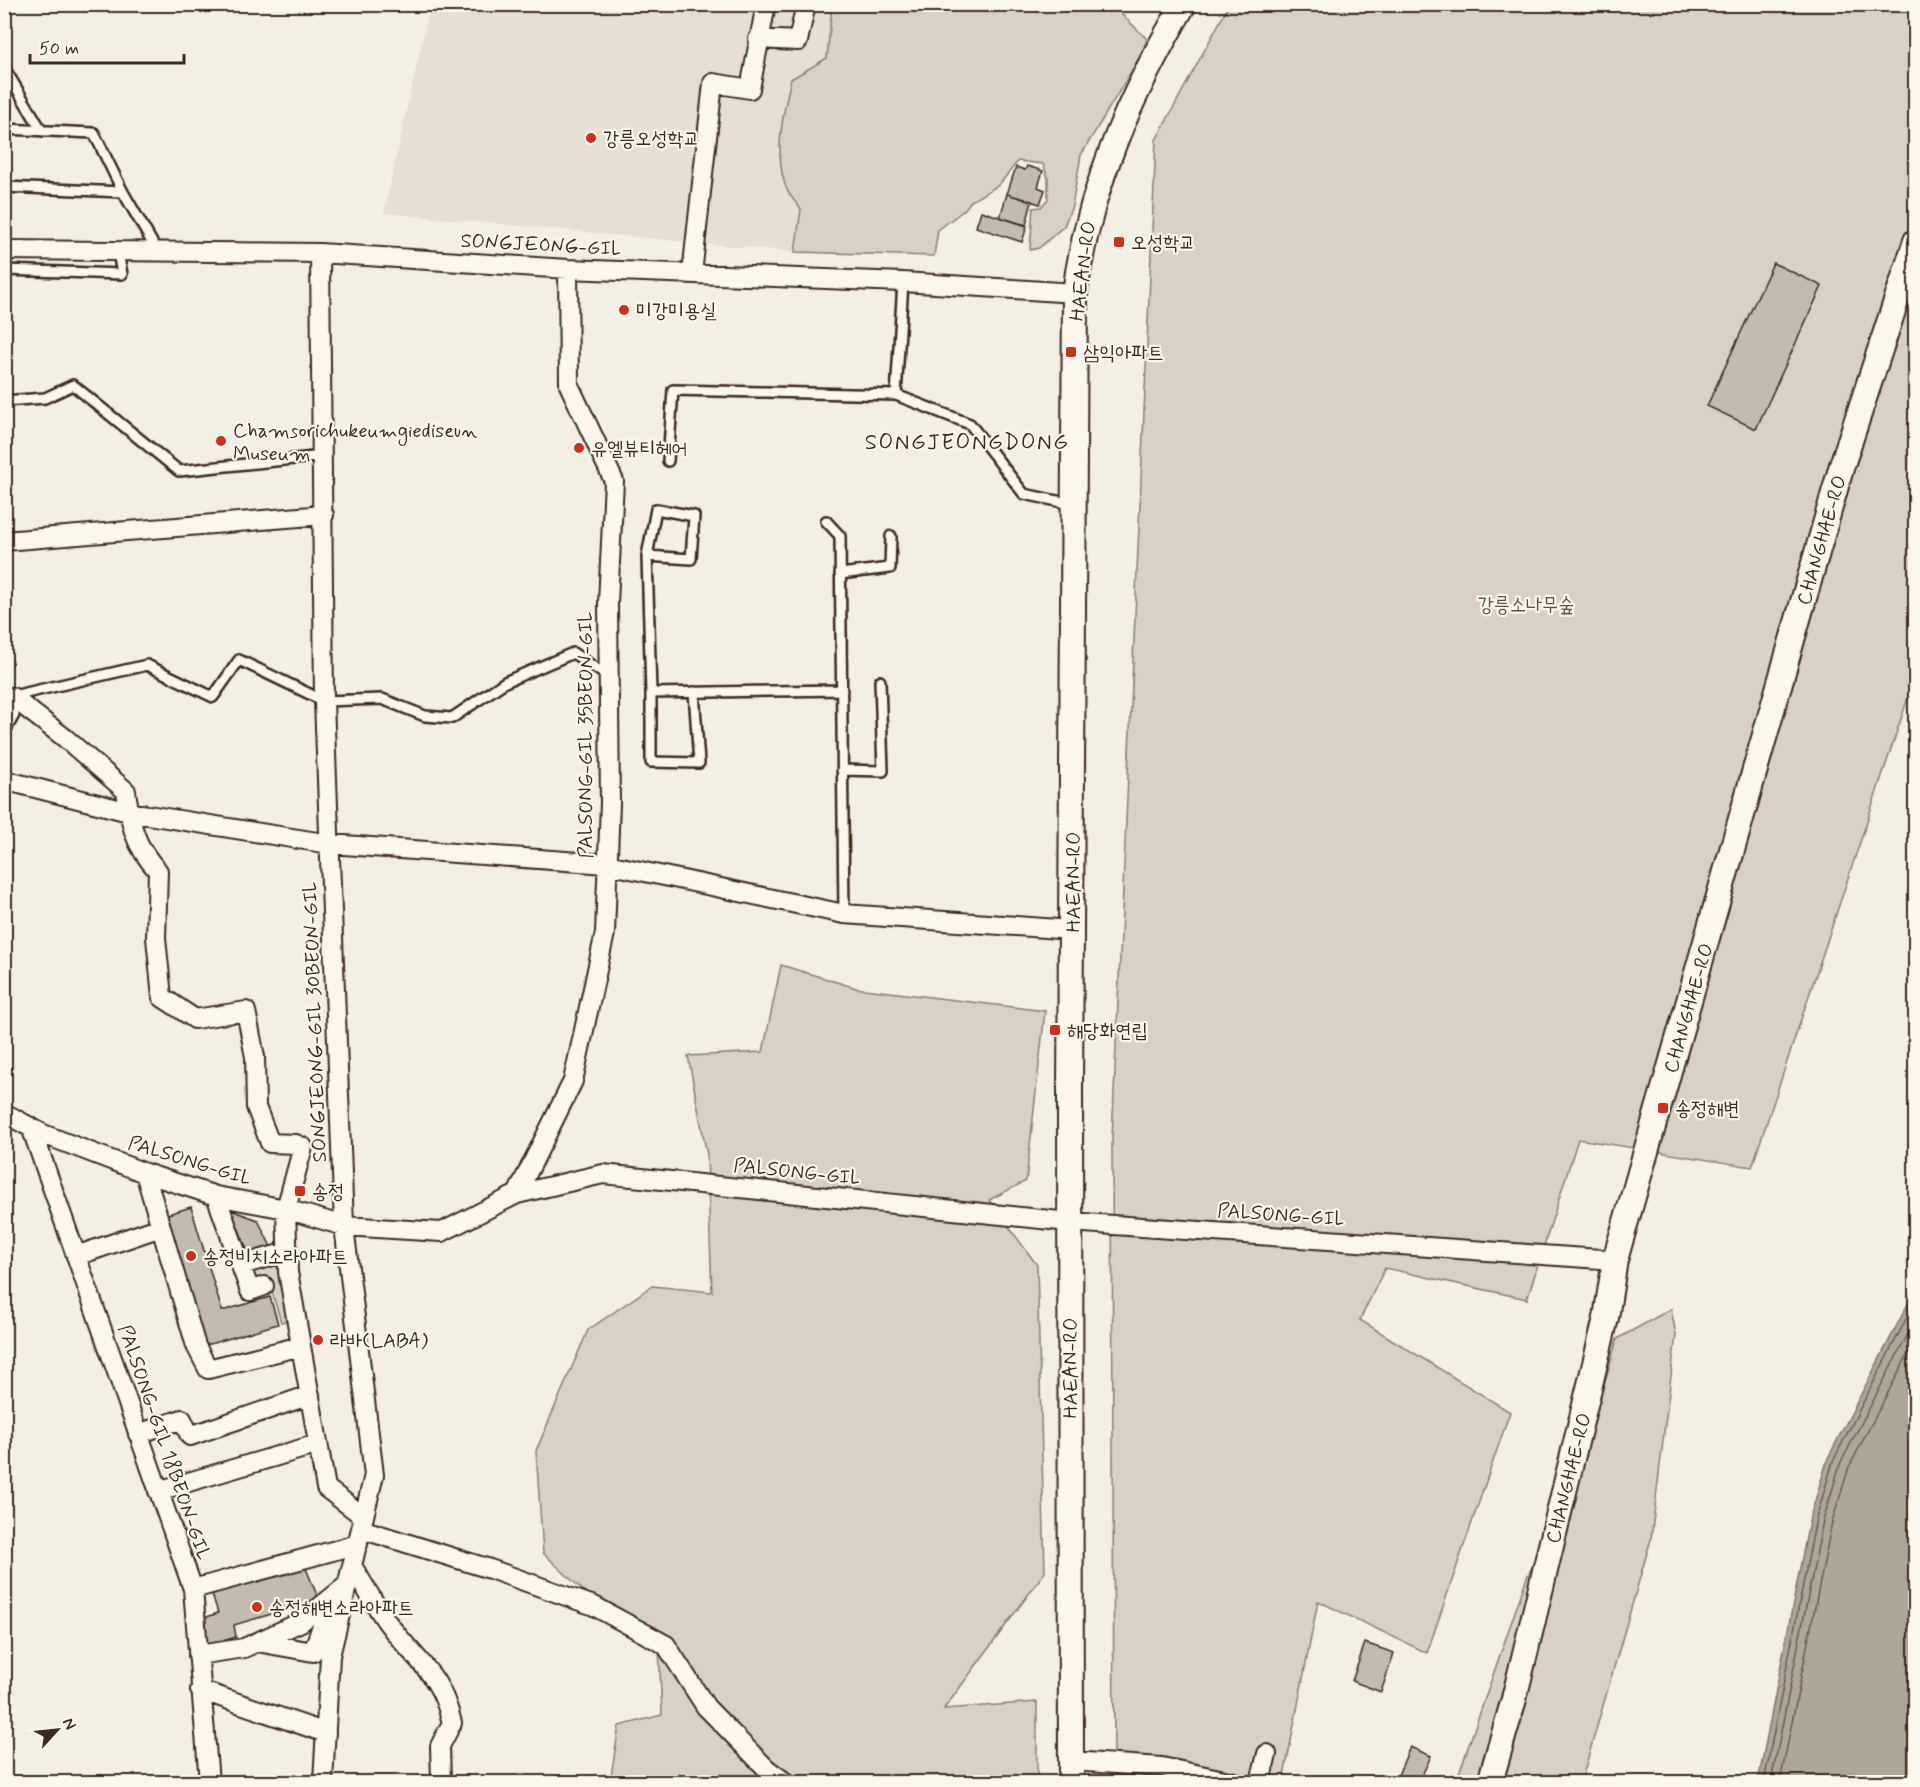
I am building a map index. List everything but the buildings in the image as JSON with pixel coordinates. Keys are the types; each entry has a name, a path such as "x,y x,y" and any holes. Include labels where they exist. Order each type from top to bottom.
{"street":[{"path":"693,274 713,83 750,89 766,4"},
{"path":"758,39 798,41 806,4"},
{"name":"HAEAN-RO","path":"1071,1772 1072,504 1076,293 1080,251 1102,173 1129,106 1184,4"},
{"name":"CHANGHAE-RO","path":"1490,1782 1514,1699 1606,1318 1615,1260 1842,465 1916,241"},
{"name":"SONGJEONG-GIL","path":"4,250 320,253 568,269 903,282 1076,293"},
{"name":"SONGJEONG-GIL 30BEON-GIL","path":"320,253 324,701 344,1226 374,1475 330,1656 323,1782"},
{"name":"PALSONG-GIL 35BEON-GIL","path":"517,1194 573,1081 604,933 607,864 608,603 614,481 569,385 568,269"},
{"path":"4,541 324,515"},
{"path":"8,696 65,738 126,791 130,825 142,854 158,871 156,938 162,997 195,1020 246,1011 255,1057 256,1107 270,1143 296,1144 303,1147 286,1209 288,1272 326,1488 361,1530 490,1569 594,1606 666,1645 706,1707 767,1768 785,1782"},
{"path":"4,780 129,812 330,844 607,864 844,914 1073,930"},
{"name":"PALSONG-GIL","path":"4,1113 31,1127 145,1173 216,1196 286,1209 344,1226 442,1232 517,1194 603,1174 1070,1222 1615,1260"},
{"name":"PALSONG-GIL 18BEON-GIL","path":"31,1127 193,1589 209,1782"},
{"path":"145,1173 196,1346 208,1369 301,1346"},
{"path":"216,1196 250,1291 264,1286"},
{"path":"76,1256 161,1227"},
{"path":"241,1265 287,1252"},
{"path":"138,1434 182,1419 190,1436 310,1395"},
{"path":"158,1491 318,1444"},
{"path":"193,1589 361,1530"},
{"path":"352,1566 387,1623 434,1676 449,1707 452,1723 440,1746 441,1782"},
{"path":"198,1655 244,1648 301,1622 347,1585"},
{"path":"257,1642 313,1652 331,1599"},
{"path":"200,1690 326,1733"},
{"path":"1260,1782 1267,1754"},
{"path":"1071,1772 1162,1767 1234,1782"}],"lane":[{"path":"4,73 8,74 42,130"},
{"path":"4,129 94,133 123,192 158,252"},
{"path":"4,187 123,192"},
{"path":"4,270 122,274 118,252"},
{"path":"897,395 903,282"},
{"path":"4,401 45,398 72,385 179,471 323,456"},
{"path":"668,461 673,390 897,395 970,424 1023,494 1072,504"},
{"path":"647,556 691,559 694,516 656,509 647,556 651,762 699,763 694,692"},
{"path":"826,521 840,536 844,914"},
{"path":"840,574 890,568 891,536"},
{"path":"4,733 14,715 8,696 147,665 213,697 239,660 324,701 382,699 425,716 452,718 505,682 573,653 609,677"},
{"path":"842,770 883,771 879,681"},
{"path":"651,693 842,690"}],"shaded area":[{"name":"강릉오성학교","path":"430,5 832,5 827,58 815,66 804,213 795,252 384,213"}],"green space":[{"path":"832,5 1112,5 1147,39 1141,55 1081,155 1072,206 1064,226 1039,248 1030,250 1033,208 1041,207 1048,199 1048,178 1043,164 1018,161 999,185 971,201 964,210 938,230 934,256 795,252 801,209 788,192 783,177 780,149 783,120 791,79 827,58"},
{"name":"강릉소나무숲","path":"1229,5 1915,5 1915,677 1752,1167 1578,1139 1527,1299 1385,1268 1360,1320 1510,1412 1427,1653 1318,1601 1283,1782 1114,1782 1112,1138 1156,140"},
{"path":"781,965 856,988 1045,1011 1026,1181 989,1200 1037,1265 1045,1572 944,1709 1037,1702 1037,1782 610,1782 619,1726 662,1715 659,1648 608,1614 543,1553 536,1451 588,1330 652,1286 712,1292 707,1155 688,1056 763,1052"},
{"path":"277,1261 294,1319 281,1322 269,1282 254,1286 249,1269"},
{"path":"1671,1309 1676,1335 1651,1539 1581,1782 1456,1782 1527,1577 1580,1470 1617,1339"}],"water":[{"path":"1915,1277 1915,1782 1758,1782 1810,1517 1828,1458 1909,1302"}],"place":[{"name":"강릉오성학교","path":"591,138"},
{"name":"오성학교","path":"1119,242"},
{"name":"미강미용실","path":"624,310"},
{"name":"삼익아파트","path":"1071,352"},
{"name":"Chamsorichukeumgiediseun Museum","path":"221,441"},
{"name":"유엘뷰티헤어","path":"579,448"},
{"name":"해당화연립","path":"1055,1030"},
{"name":"송정해변","path":"1663,1108"},
{"name":"송정","path":"300,1191"},
{"name":"송정비치소라아파트","path":"191,1256"},
{"name":"라바(LABA)","path":"318,1340"},
{"name":"송정해변소라아파트","path":"257,1607"}],"district":[{"name":"SONGJEONGDONG","path":"967,441"}]}
